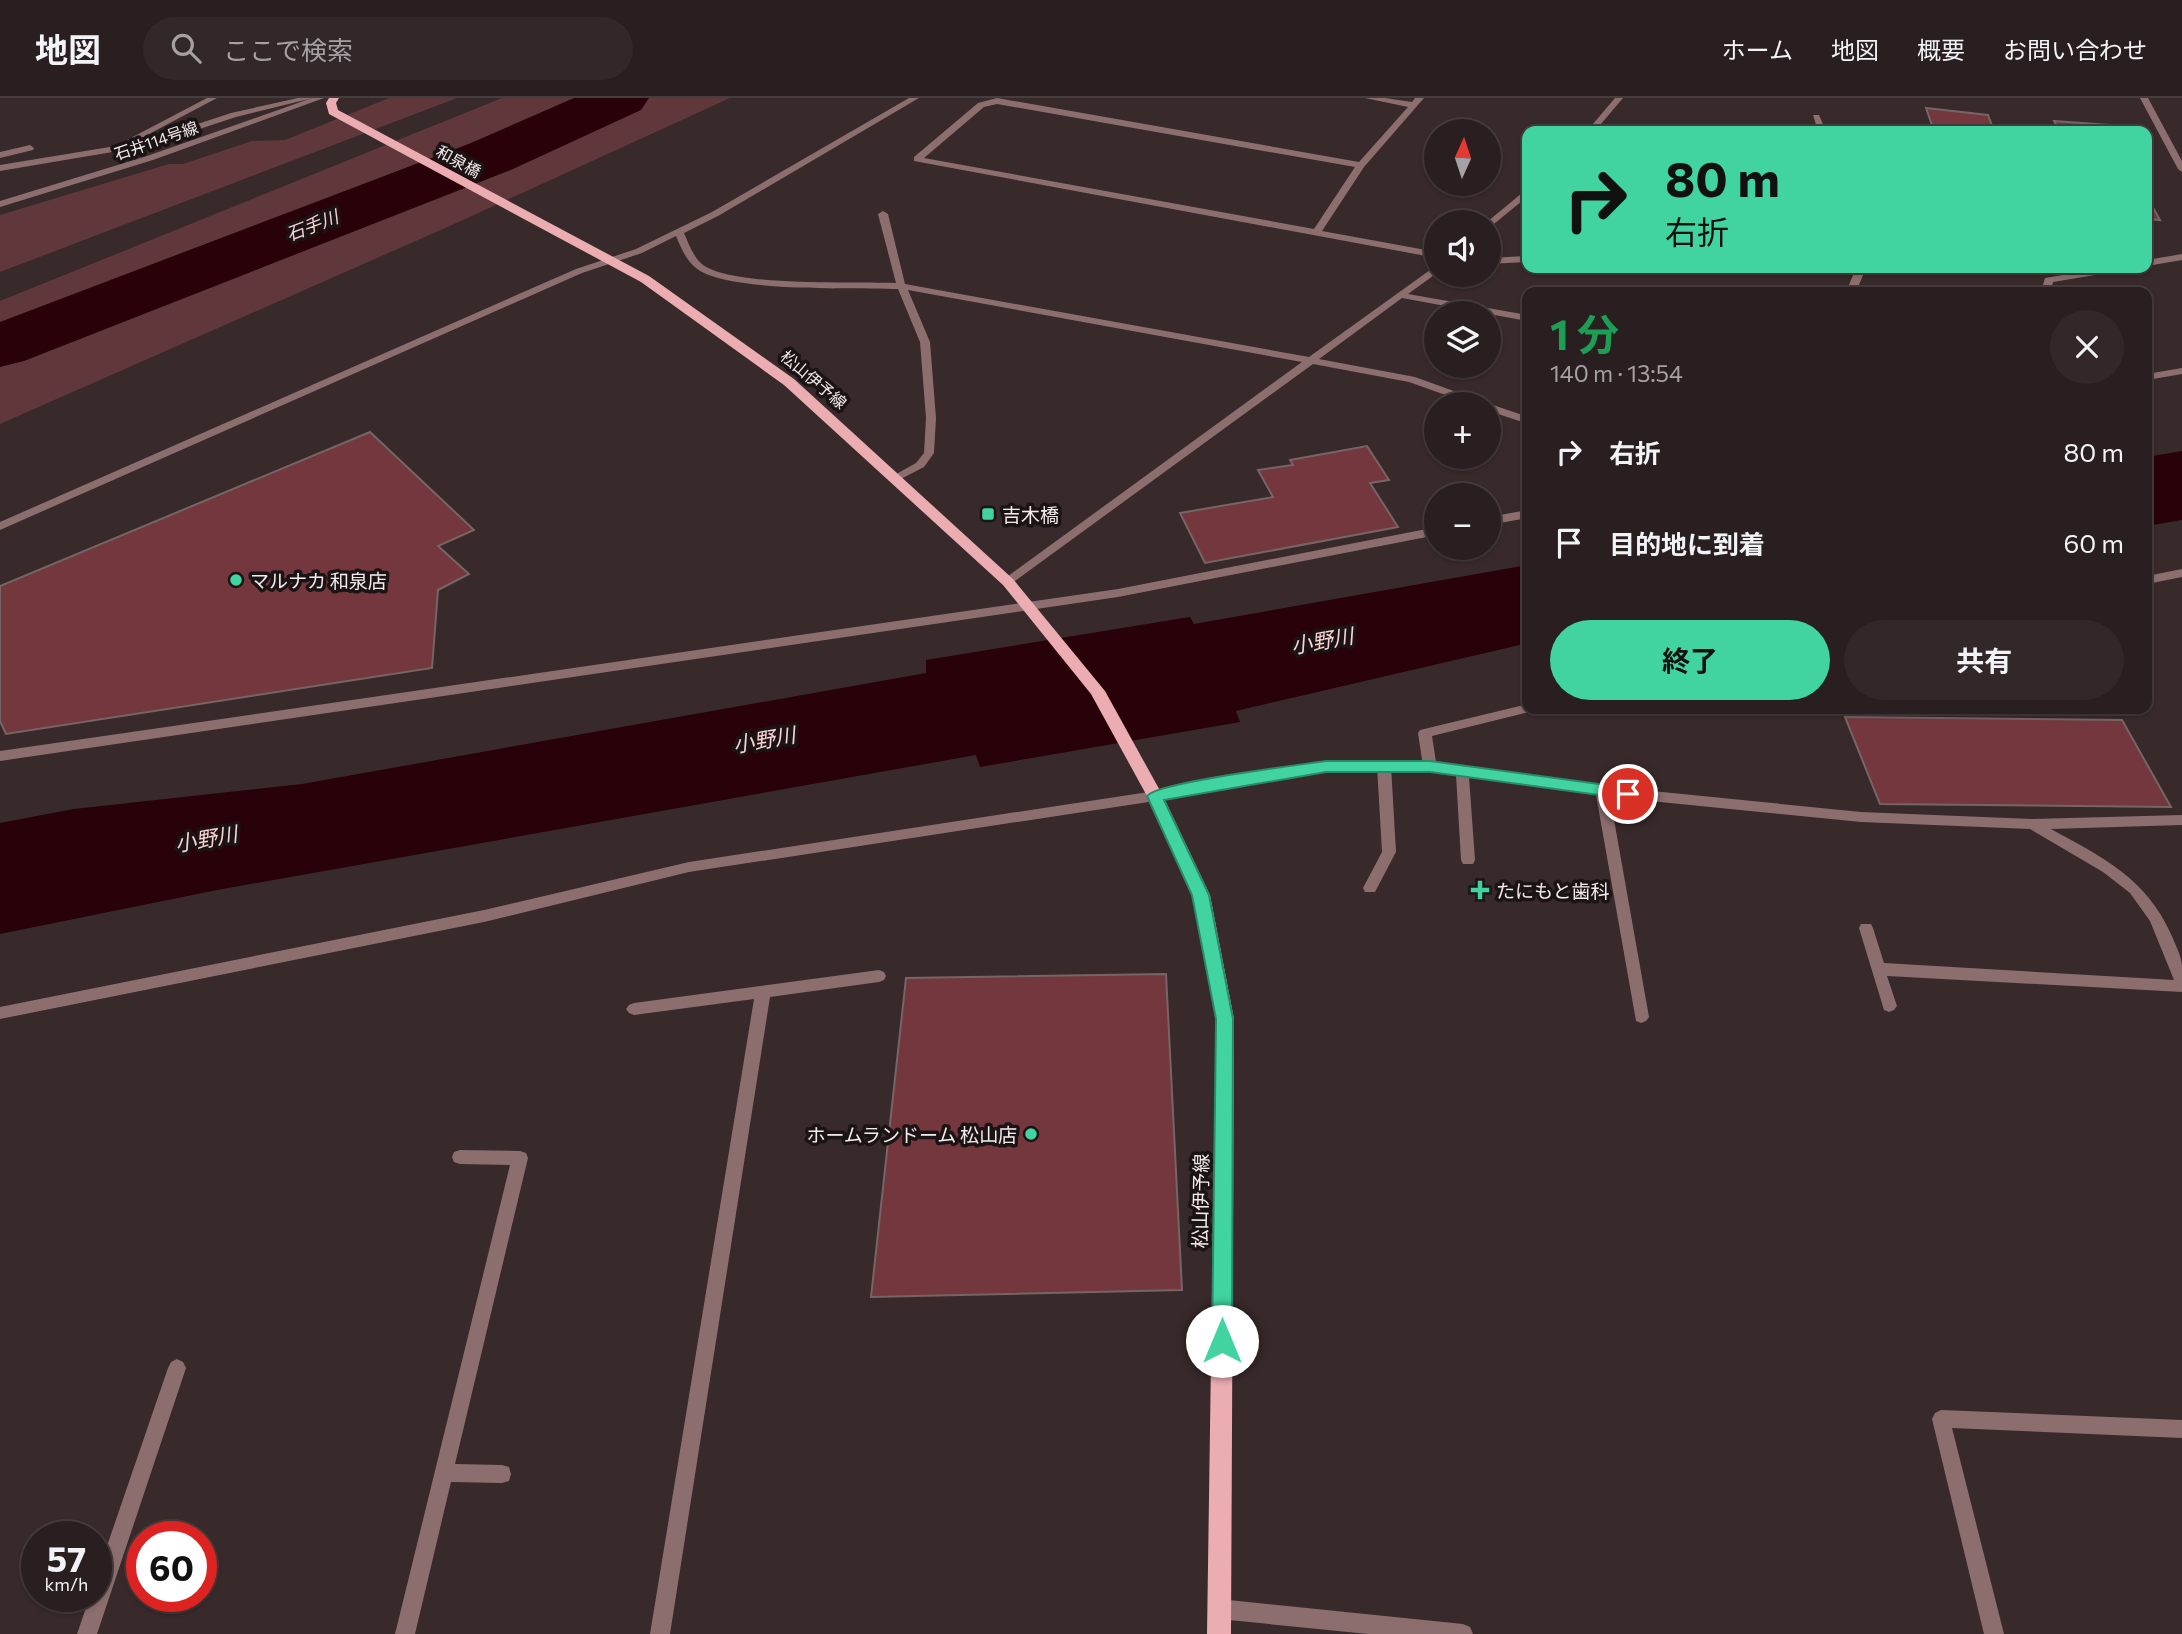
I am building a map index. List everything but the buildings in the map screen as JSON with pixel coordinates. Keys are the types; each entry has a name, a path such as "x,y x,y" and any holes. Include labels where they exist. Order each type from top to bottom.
{"main road":[{"name":"和泉橋","path":"334,98 331,103 333,112 535,222"},
{"name":"松山伊予線","path":"535,222 645,279 789,382 1008,582 1031,609"},
{"path":"1031,609 1097,691 1151,790"},
{"name":"松山伊予線","path":"1151,790 1200,895 1224,1019 1219,1634"}],"street":[{"path":"111,149 163,126 213,98"},
{"path":"0,168 148,143 234,115 309,98"},
{"name":"石井114号線","path":"0,204 150,158 320,98"},
{"path":"0,526 579,271 639,251 763,188 915,98"},
{"path":"1369,98 1416,102"},
{"path":"1595,126 1619,98"},
{"path":"2144,98 2182,169"},
{"path":"1360,165 997,101 981,104 917,159 1424,253"},
{"path":"1316,233 1360,165 1416,102"},
{"path":"1816,117 1820,126"},
{"path":"0,155 30,148"},
{"path":"1501,215 1522,196"},
{"path":"883,214 901,286 925,342 931,418 929,453 920,465 895,479"},
{"path":"679,232 691,258 702,268 722,276 811,285 901,286 1311,359 1411,379 1447,392"},
{"path":"2152,262 2182,257"},
{"path":"1501,260 1522,259"},
{"path":"2047,287 2048,280 2080,273"},
{"path":"1008,582 1424,277"},
{"path":"1399,295 1522,317"},
{"path":"2152,376 2182,371"},
{"path":"1501,411 1522,419"},
{"path":"1501,519 1522,515"},
{"path":"0,756 1031,609 1424,534"},
{"path":"2152,579 2182,573"},
{"path":"1430,766 1425,733 1522,709"},
{"path":"0,1013 484,916 689,867 1151,790 1326,766 1430,766 1602,791 1861,817 2032,824 2182,820"},
{"path":"1370,888 1389,852 1384,766"},
{"path":"1462,771 1468,860"},
{"path":"1602,791 1641,1017"},
{"path":"2032,824 2090,858 2119,878 2145,901 2182,981"},
{"path":"1866,928 1889,1006"},
{"path":"1877,969 2182,986"},
{"path":"634,1009 879,976"},
{"path":"660,1634 763,992"},
{"path":"405,1634 520,1158 460,1157"},
{"path":"87,1634 177,1368"},
{"path":"1994,1634 1941,1419 2182,1429"},
{"path":"444,1474 502,1474"},
{"path":"1219,1609 1464,1634"}],"shaded area":[{"path":"389,98 457,98 0,272 0,215 169,164 183,164 252,141 285,140"},
{"path":"502,98 730,98 452,225 0,424 0,301"}],"water":[{"path":"2182,451 2182,520 2152,525 2152,456"},
{"name":"小野川","path":"1522,566 1522,644 1236,711 1240,722 980,767 976,755 217,890 0,934 0,823 74,809 302,784 926,673 926,660 1190,617 1194,624"}],"waterway":[{"name":"石手川","path":"0,346 492,156 621,98"}],"place":[{"name":"吉木橋","path":"988,514"},
{"name":"マルナカ 和泉店","path":"236,580"},
{"name":"たにもと歯科","path":"1480,890"},
{"name":"ホームランドーム 松山店","path":"1031,1134"}],"route":[{"path":"1222,1341 1224,1019 1200,895 1155,796 1210,784 1326,766 1430,766 1628,794"}]}
